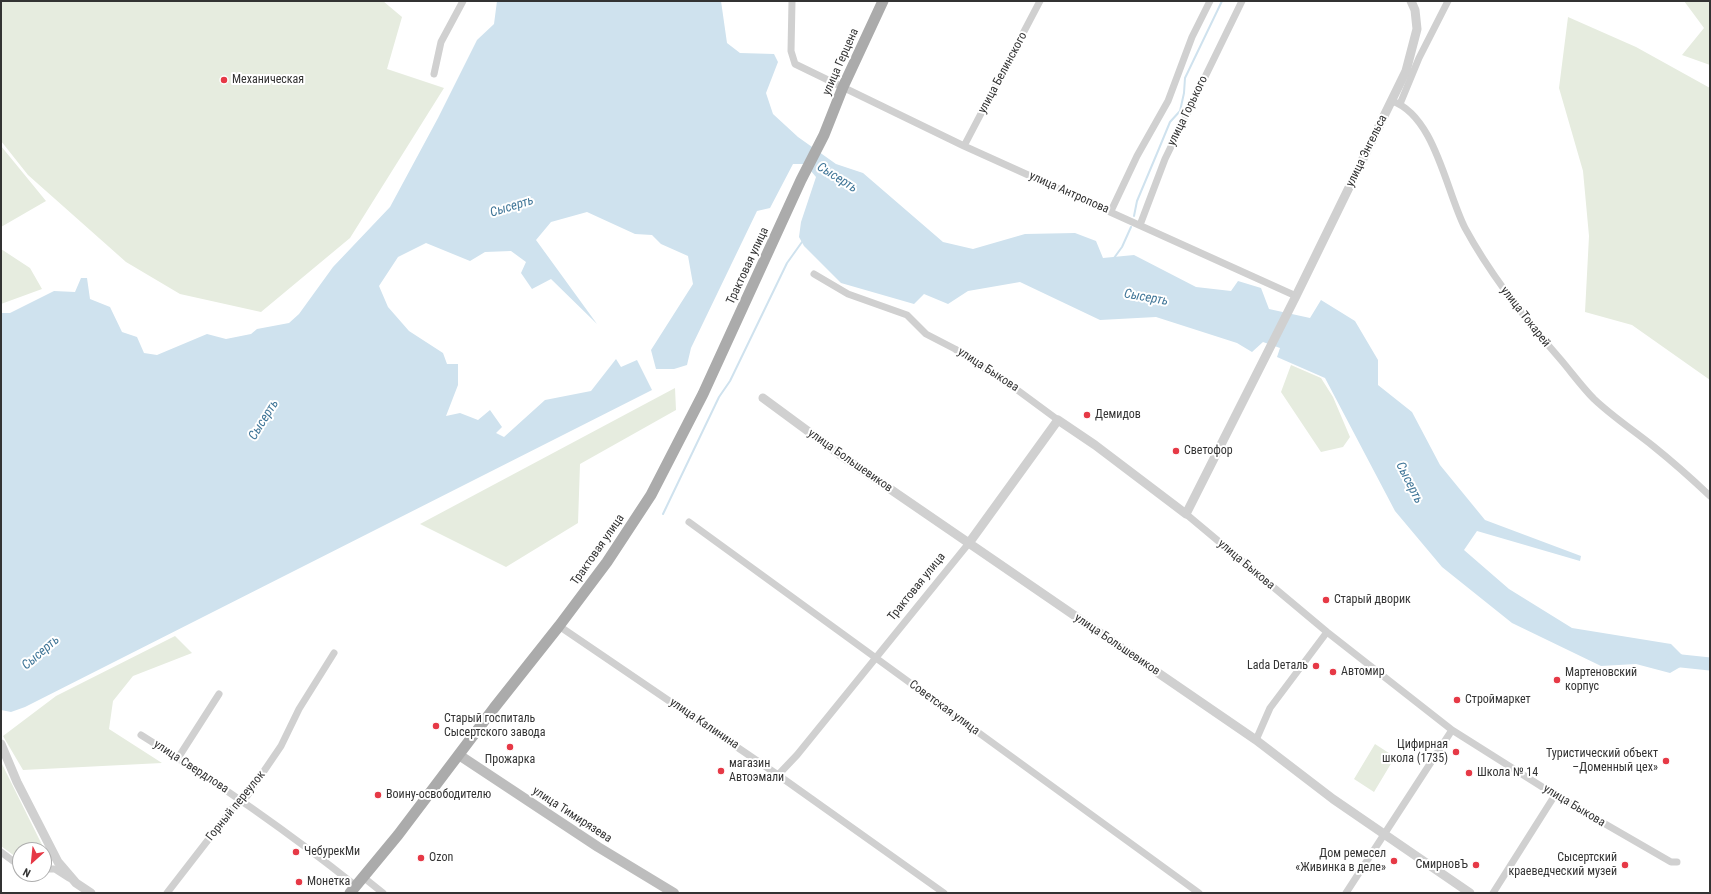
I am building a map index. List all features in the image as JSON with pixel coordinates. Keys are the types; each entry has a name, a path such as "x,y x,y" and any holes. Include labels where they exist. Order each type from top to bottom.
{"main road":[{"name":"улица Герцена","path":"801,180 824,135 843,87 883,1"},
{"name":"Трактовая улица","path":"357,885 559,626 607,562 651,495 703,394 801,180"},
{"name":"улица Тимирязева","path":"459,755 598,847 674,893"}],"street":[{"path":"434,74 441,42 463,1"},
{"name":"улица Антропова","path":"792,1 791,51 795,64 964,146 1111,211 1296,296"},
{"name":"улица Белинского","path":"964,146 1040,1"},
{"name":"улица Горького","path":"1111,211 1137,156 1168,101 1192,37 1210,1"},
{"name":"улица Горького","path":"1140,225 1165,159 1242,1"},
{"name":"улица Энгельса","path":"1186,514 1258,370 1396,103 1417,29 1415,10 1411,1"},
{"path":"1396,103 1448,1"},
{"name":"улица Токарей","path":"1396,103 1421,124 1434,146 1453,202 1465,228 1497,281 1532,327 1594,398 1627,428 1652,446 1710,496"},
{"name":"улица Быкова","path":"814,274 848,294 907,315 926,334 955,349 1004,381 1094,444 1186,514 1327,632 1452,730 1556,795 1646,848 1671,862 1677,862"},
{"name":"улица Большевиков","path":"762,398 839,454 1256,740 1333,799 1385,833 1470,893"},
{"path":"969,543 1058,420"},
{"name":"Советская улица","path":"689,522 1199,893"},
{"name":"Трактовая улица","path":"778,775 797,755 969,543"},
{"name":"улица Калинина","path":"559,626 778,775 944,893"},
{"path":"1256,740 1270,708 1327,632"},
{"name":"Горный переулок","path":"167,893 241,800 247,796 281,746 299,709 334,653"},
{"path":"178,758 219,694"},
{"path":"1346,893 1452,730"},
{"name":"улица Свердлова","path":"141,735 178,758 290,834 357,885 383,893"},
{"path":"1,744 17,782 58,862 79,888"},
{"path":"1493,893 1556,795"},
{"path":"1,852 12,860"},
{"path":"52,869 55,869 79,888 91,893"}],"shaded area":[{"path":"1,1 383,1 402,17 387,69 444,88 350,238 261,312 180,294 126,262 28,175 1,141"},
{"path":"1684,1 1710,1 1710,65 1682,55 1704,28"},
{"path":"1568,17 1636,47 1710,88 1710,380 1632,325 1585,312 1589,236 1583,171 1559,88"},
{"path":"1,146 46,201 1,227"},
{"path":"1,249 30,268 42,289 1,304"},
{"path":"1291,365 1321,378 1333,397 1350,437 1343,447 1321,452 1281,392"},
{"path":"675,388 676,410 580,464 578,523 506,567 420,524"},
{"path":"175,636 192,653 133,676 113,701 109,729 162,763 23,770 3,736 56,696"},
{"path":"1375,744 1395,757 1374,792 1354,779"},
{"path":"1,762 41,842 12,842 12,854 1,846"}],"water":[{"path":"497,1 721,1 727,43 740,53 774,54 778,62 766,93 773,114 798,137 836,164 863,173 943,242 973,249 1025,234 1075,233 1096,241 1103,258 1134,255 1196,287 1231,291 1238,281 1261,288 1269,309 1310,318 1321,300 1355,321 1378,360 1378,385 1412,412 1440,465 1485,520 1581,556 1580,561 1477,531 1464,550 1509,589 1572,628 1671,644 1689,662 1670,673 1636,664 1601,666 1512,623 1442,567 1395,511 1325,378 1277,357 1280,348 1263,342 1252,352 1237,343 1156,317 1100,320 1020,282 968,291 948,304 924,294 914,304 841,283 804,246 799,237 801,222 816,177 805,164 793,164 770,208 757,211 691,348 687,365 674,369 656,369 651,350 693,284 688,256 661,244 652,235 635,234 587,212 551,222 536,240 597,324 551,279 532,289 521,273 526,262 511,251 485,252 470,261 426,243 398,257 379,286 388,307 409,331 443,353 447,364 458,364 458,385 446,416 460,413 478,420 490,410 502,427 496,433 504,437 545,400 591,391 616,359 621,367 637,360 652,390 25,707 11,712 1,710 1,313 10,313 54,291 75,292 81,278 87,278 90,299 110,307 122,332 137,337 144,353 157,355 207,334 226,339 251,334 257,329 289,323 299,314 333,267 390,207 438,118 477,40 494,24"}],"waterway":[{"path":"1134,216 1137,201 1170,122 1180,111 1184,93 1185,78 1222,1"},
{"path":"1114,258 1122,247 1131,227"},
{"path":"663,514 719,397 730,381 787,263 802,242"},
{"name":"Сысерть","path":"1672,660 1710,664"}],"place":[{"name":"Механическая","path":"224,80"},
{"name":"Демидов","path":"1087,415"},
{"name":"Светофор","path":"1176,451"},
{"name":"Старый дворик","path":"1326,600"},
{"name":"Lada Dеталь","path":"1316,666"},
{"name":"Автомир","path":"1333,672"},
{"name":"Мартеновский корпус","path":"1557,680"},
{"name":"Строймаркет","path":"1457,700"},
{"name":"Старый госпиталь Сысертского завода","path":"436,726"},
{"name":"Прожарка","path":"510,747"},
{"name":"Цифирная школа (1735)","path":"1456,752"},
{"name":"Туристический объект –Доменный цех»","path":"1666,761"},
{"name":"магазин Автоэмали","path":"721,771"},
{"name":"Школа № 14","path":"1469,773"},
{"name":"Воину-освободителю","path":"378,795"},
{"name":"ЧебурекМи","path":"296,852"},
{"name":"Ozon","path":"421,858"},
{"name":"Дом ремесел «Живинка в деле»","path":"1394,861"},
{"name":"СмирновЪ","path":"1476,865"},
{"name":"Сысертский краеведческий музей","path":"1625,865"},
{"name":"Монетка","path":"299,882"}]}
